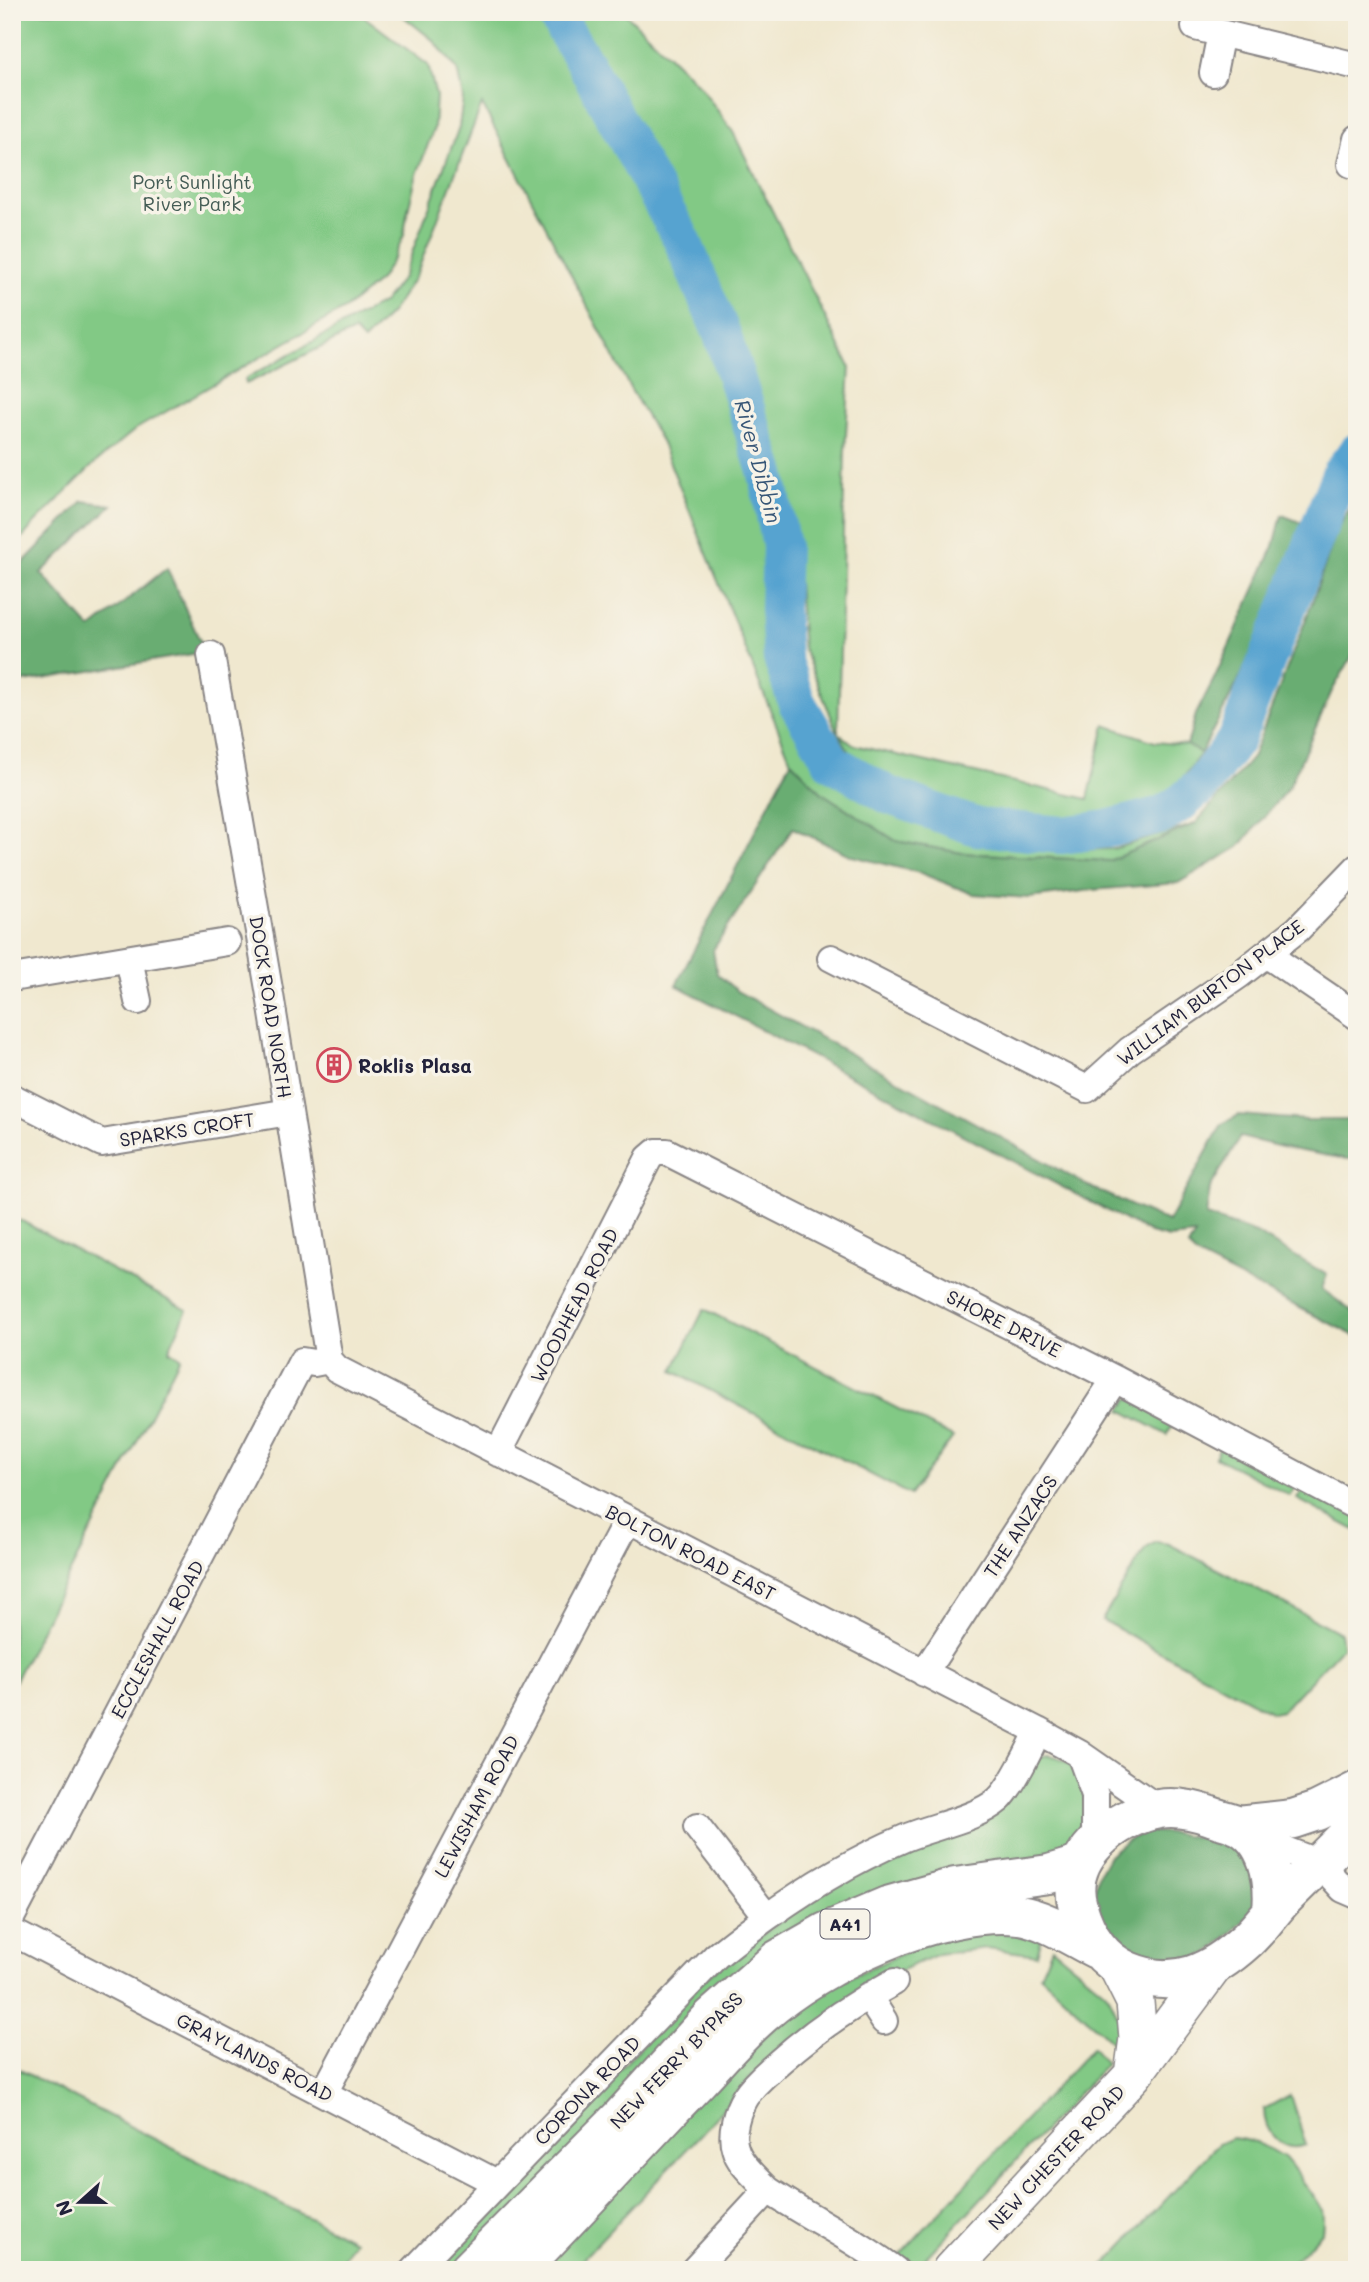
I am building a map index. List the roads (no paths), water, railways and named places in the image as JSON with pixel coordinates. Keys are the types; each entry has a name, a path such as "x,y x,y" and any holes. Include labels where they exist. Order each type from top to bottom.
{"highway":[{"name":"A41","path":"1087,1853 1113,1828 1159,1810 1191,1809 1247,1832 1317,1811 1357,1791"},
{"name":"A41","path":"1107,1957 1140,1976 1159,1980 1190,1977 1214,1966 1248,1939 1318,1863 1357,1826"},
{"path":"1247,1832 1272,1875 1272,1911"},
{"path":"1087,1853 1076,1903 1084,1925 1107,1957"},
{"name":"NEW FERRY BYPASS","path":"469,2270 621,2117 712,2017 777,1960 826,1932 887,1906 955,1887 1049,1874 1087,1853"},
{"name":"NEW FERRY BYPASS","path":"519,2270 762,2015 809,1979 858,1953 911,1931 986,1914 1020,1915 1041,1921 1107,1957"}],"main road":[{"name":"NEW CHESTER ROAD","path":"1107,1957 1135,2002 1138,2038 1133,2075"},
{"name":"NEW CHESTER ROAD","path":"951,2270 1133,2075 1214,1966"}],"street":[{"path":"1195,27 1357,66"},
{"path":"1213,73 1221,33"},
{"name":"DOCK ROAD NORTH","path":"211,655 329,1360"},
{"name":"WILLIAM BURTON PLACE","path":"831,958 1087,1089 1130,1050 1298,929 1357,868"},
{"path":"12,978 227,942"},
{"path":"1266,954 1357,1016"},
{"path":"129,960 138,1001"},
{"name":"SPARKS CROFT","path":"12,1097 102,1143 289,1112"},
{"name":"SHORE DRIVE","path":"649,1158 656,1152 667,1152 1115,1379 1357,1507"},
{"name":"WOODHEAD ROAD","path":"498,1453 649,1158"},
{"name":"ECCLESHALL ROAD","path":"12,1916 302,1361 314,1363 329,1360"},
{"name":"BOLTON ROAD EAST","path":"329,1360 337,1369 1038,1731 1080,1754 1159,1810"},
{"name":"THE ANZACS","path":"924,1673 1115,1379"},
{"name":"LEWISHAM ROAD","path":"324,2093 628,1519"},
{"name":"CORONA ROAD","path":"414,2270 716,1956 766,1916 849,1865 905,1838 987,1808 1001,1798 1038,1731"},
{"path":"1080,1754 1096,1795 1087,1853"},
{"path":"697,1827 766,1916"},
{"path":"1247,1832 1318,1863 1343,1889 1357,1895"},
{"name":"GRAYLANDS ROAD","path":"12,1932 497,2183"},
{"path":"894,1982 868,1996 799,2045 756,2083 744,2098 737,2116 734,2148 741,2160 768,2190 805,2215 855,2241 895,2270"},
{"path":"868,1996 884,2021"},
{"path":"694,2270 768,2190"}],"waterway":[{"name":"River Dibbin","path":"554,12 682,240 722,334 767,474 781,546 779,608 782,658 797,703 832,762 888,795 977,827 1063,835 1107,829 1162,815 1182,802 1201,786 1235,741 1341,472 1357,452"}],"place":[{"name":"Roklis Plasa","path":"334,1065"}],"park label":[{"name":"Port Sunlight River Park","path":"192,192"}]}
